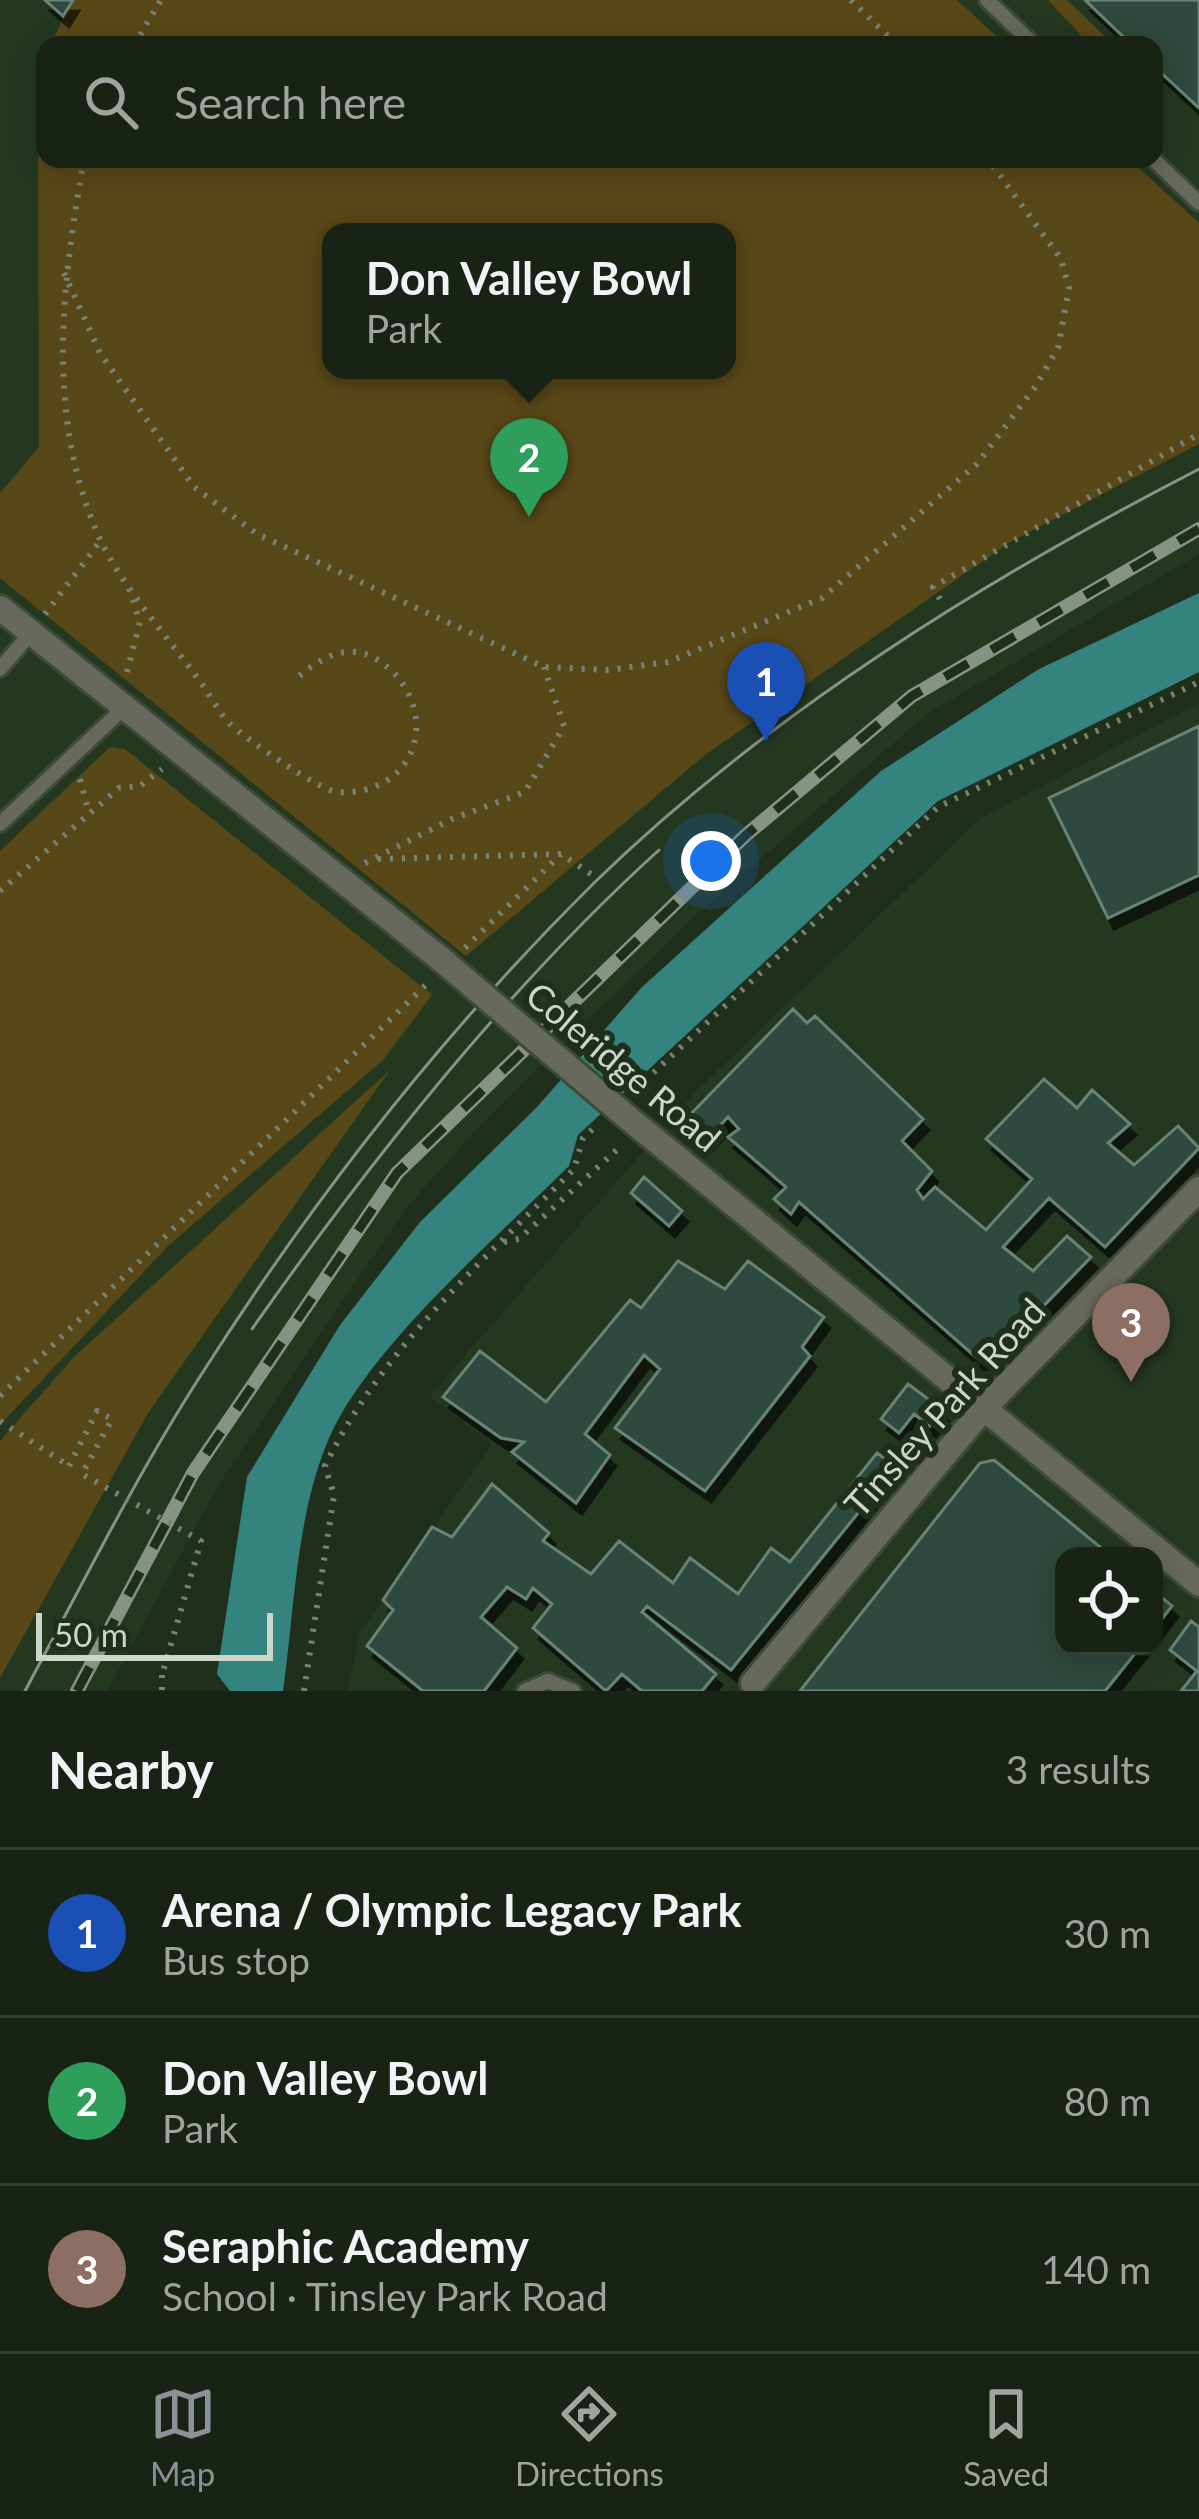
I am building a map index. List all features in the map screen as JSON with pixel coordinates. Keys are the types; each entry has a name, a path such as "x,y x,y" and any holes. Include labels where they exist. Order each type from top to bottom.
{"street":[{"name":"Coleridge Road","path":"0,608 448,961 634,1122 1199,1583"},
{"name":"Tinsley Park Road","path":"750,1687 984,1408 1199,1189"}],"lane":[{"path":"987,0 1025,36"},
{"path":"1162,168 1199,203"},
{"path":"0,669 31,633"},
{"path":"0,824 126,706"},
{"path":"525,1691 548,1681 573,1691"}],"path":[{"path":"139,36 161,0"},
{"path":"851,0 887,36"},
{"path":"82,168 64,273 59,358 73,448 101,540 229,723 332,793 372,790 405,767 419,722 404,678 367,654 325,654 297,678"},
{"path":"64,273 100,352 194,487 257,534 544,667 608,670 668,662 822,598 977,464 1058,348 1069,288 1061,259 995,168"},
{"path":"940,599 932,587 1199,434"},
{"path":"31,633 101,540"},
{"path":"124,574 140,622 127,672 126,706"},
{"path":"338,878 452,819 525,792 564,727 544,667"},
{"path":"634,1091 938,807 1199,682"},
{"path":"0,891 119,788 140,786 158,775 177,750"},
{"path":"73,759 89,814"},
{"path":"374,859 561,854 591,874"},
{"path":"0,1396 561,854"},
{"path":"304,1691 334,1495 325,1466 384,1366 574,1168 583,1138 600,1122"},
{"path":"501,1243 519,1239 634,1122"},
{"path":"0,1421 69,1466 97,1411 112,1419 82,1474 201,1541 162,1675 162,1691"}],"shaded area":[{"path":"0,0 1199,0 1199,554 927,714 695,916 488,1117 406,1208 220,1482 107,1691 0,1691"},
{"path":"73,0 957,0 996,36 55,36"},
{"path":"1048,0 1067,0 1105,36 1082,36"},
{"path":"38,168 1139,168 1199,223 1199,444 1010,542 705,755 466,956 0,578 0,493 39,447"},
{"path":"1199,703 1199,1691 348,1691 360,1632 492,1444 430,1396 694,1093 980,819"},
{"path":"110,747 125,749 432,995 383,1060 168,1246 0,1425 0,851"},
{"path":"390,1070 148,1413 0,1678 0,1441 75,1356"}],"water":[{"path":"1199,593 1199,672 938,801 578,1135 569,1166 399,1336 343,1412 315,1476 302,1537 283,1691 230,1691 217,1674 247,1477 340,1325 420,1222 537,1107 641,988 881,771 1039,669"}],"building":[{"path":"45,0 73,0 63,16"},
{"path":"1085,0 1199,0 1199,108 1163,74 1163,36 1123,36"},
{"path":"1199,726 1199,875 1108,918 1049,798"},
{"path":"793,1009 807,1023 815,1016 923,1119 902,1141 932,1171 917,1190 923,1199 935,1187 986,1230 1032,1179 986,1139 1044,1079 1077,1108 1092,1090 1130,1124 1108,1143 1134,1165 1178,1126 1199,1148 1105,1247 1049,1198 1003,1247 1033,1271 1067,1236 1091,1257 993,1358 978,1359 799,1202 791,1214 774,1199 786,1187 728,1137 739,1129 728,1117 704,1142 684,1121"},
{"path":"644,1177 682,1211 669,1226 631,1193"},
{"path":"678,1261 725,1289 748,1261 824,1317 802,1347 810,1356 705,1491 615,1428 660,1369 644,1355 585,1434 610,1455 576,1503 512,1452 524,1442 501,1438 443,1397 480,1351 546,1402 630,1300 641,1308"},
{"path":"908,1384 943,1410 930,1426 914,1414 899,1433 881,1419"},
{"path":"877,1453 896,1466 731,1670 647,1606 642,1612 716,1674 702,1691 642,1691 622,1674 606,1691 533,1628 552,1604 533,1588 526,1599 507,1587 481,1617 517,1648 484,1691 423,1691 367,1646 393,1610 383,1600 432,1527 452,1537 492,1484 549,1533 543,1541 591,1574 619,1541 673,1583 690,1558 738,1594 771,1548 790,1562"},
{"path":"994,1460 1100,1547 1055,1547 1055,1655 1134,1655 1105,1691 800,1691 980,1463"},
{"path":"1191,1621 1199,1627 1199,1691 1181,1691 1197,1671 1170,1650"}],"tram line":[{"path":"25,1691 154,1452 244,1309 385,1117 541,937 663,820 807,706 960,603 1199,469"},
{"path":"252,1329 443,1079 549,959 659,850"}],"railway":[{"path":"77,1691 193,1473 397,1173 746,835 912,696 1199,529"}],"place":[{"name":"Don Valley Bowl","path":"529,517"},
{"name":"Arena / Olympic Legacy Park","path":"766,741"},
{"name":"Seraphic Academy","path":"1131,1382"}]}
